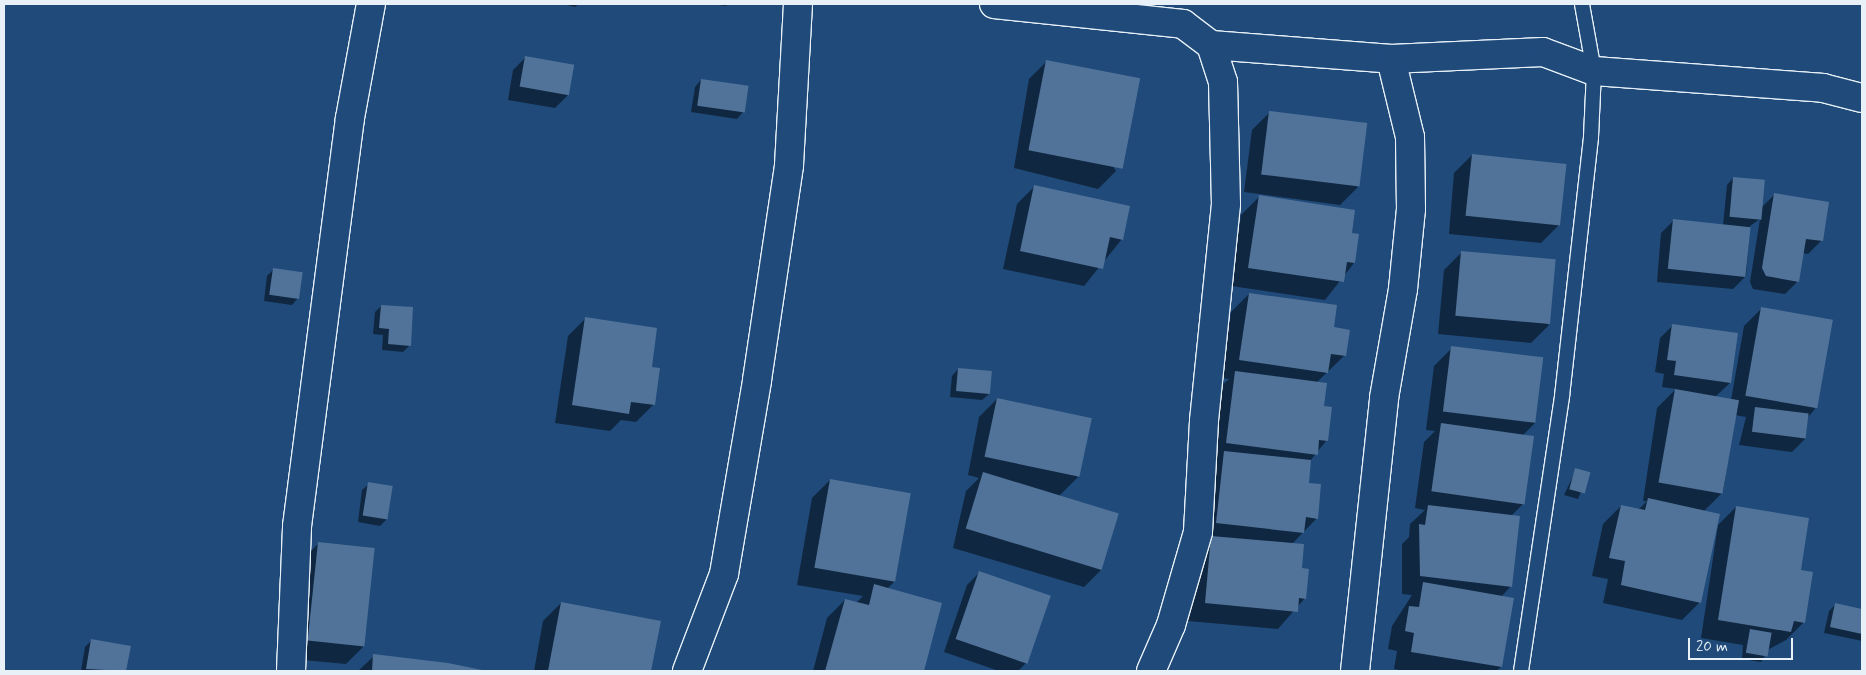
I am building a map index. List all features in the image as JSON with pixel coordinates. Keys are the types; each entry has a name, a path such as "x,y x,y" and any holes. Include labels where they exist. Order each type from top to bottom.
{"street":[{"path":"291,671 297,526 350,118 371,4"},
{"path":"686,671 724,574 757,380 789,165 798,4"},
{"path":"994,4 1183,24 1211,45 1392,59 1543,52 1594,70 1824,88 1862,98"},
{"path":"1151,671 1171,625 1198,532 1204,422 1226,204 1223,82 1211,45"},
{"path":"1355,671 1384,398 1403,289 1411,209 1410,137 1392,59"}],"lane":[{"path":"1521,671 1562,396 1591,137 1594,70 1582,4"}],"building":[{"path":"525,56 574,65 569,95 520,87"},
{"path":"1046,60 1140,78 1123,169 1028,150"},
{"path":"701,79 749,86 745,112 697,106"},
{"path":"1269,111 1367,123 1359,187 1261,175"},
{"path":"1472,154 1566,164 1560,226 1466,216"},
{"path":"1733,177 1765,180 1761,220 1730,217"},
{"path":"1034,185 1130,206 1123,240 1110,237 1103,269 1020,251"},
{"path":"1774,193 1829,202 1823,241 1806,239 1799,282 1766,276 1762,268"},
{"path":"1259,195 1355,210 1352,233 1359,234 1355,263 1347,262 1344,282 1248,268"},
{"path":"1673,219 1751,227 1745,277 1668,269"},
{"path":"1461,251 1556,259 1550,324 1455,316"},
{"path":"273,268 303,272 299,299 269,295"},
{"path":"1249,293 1337,305 1334,327 1350,330 1346,356 1331,354 1328,373 1239,360"},
{"path":"381,305 413,307 411,346 388,344 389,329 379,328"},
{"path":"1761,307 1833,320 1817,408 1745,396"},
{"path":"585,317 657,328 652,367 660,368 655,405 631,402 629,414 572,405"},
{"path":"1672,324 1738,333 1731,383 1674,375 1676,361 1667,360"},
{"path":"1451,346 1543,357 1535,423 1443,412"},
{"path":"958,368 992,371 990,394 956,391"},
{"path":"1235,371 1327,383 1324,406 1332,407 1328,441 1319,440 1318,455 1226,443"},
{"path":"1675,389 1739,400 1723,494 1659,483"},
{"path":"997,398 1092,418 1079,477 985,457"},
{"path":"1755,407 1809,414 1806,438 1752,432"},
{"path":"1441,423 1534,436 1524,504 1431,491"},
{"path":"1224,451 1311,460 1309,483 1321,484 1318,519 1306,517 1304,533 1216,523"},
{"path":"1575,468 1590,472 1585,493 1569,489"},
{"path":"983,472 1119,514 1102,570 966,528"},
{"path":"830,479 911,493 895,582 814,568"},
{"path":"368,482 393,486 387,519 363,516"},
{"path":"1648,498 1720,514 1701,603 1621,585 1625,561 1609,558 1621,505 1645,510"},
{"path":"1428,505 1520,516 1512,587 1420,576 1419,524 1425,525"},
{"path":"1736,506 1809,518 1801,570 1813,572 1805,623 1794,621 1791,632 1718,620"},
{"path":"1211,536 1304,544 1302,568 1309,569 1306,599 1299,598 1298,612 1205,603"},
{"path":"318,542 375,548 364,646 308,640"},
{"path":"979,571 1051,596 1027,664 956,639"},
{"path":"1423,582 1514,598 1502,667 1411,652 1414,633 1405,631 1409,606 1419,607"},
{"path":"874,584 942,603 924,671 825,671 845,599 869,605"},
{"path":"561,602 661,621 651,671 548,671"},
{"path":"1835,603 1862,609 1862,634 1830,627"},
{"path":"1750,629 1772,633 1767,656 1746,653"},
{"path":"91,639 131,646 126,671 86,669"},
{"path":"373,654 448,663 487,671 372,671"}]}
